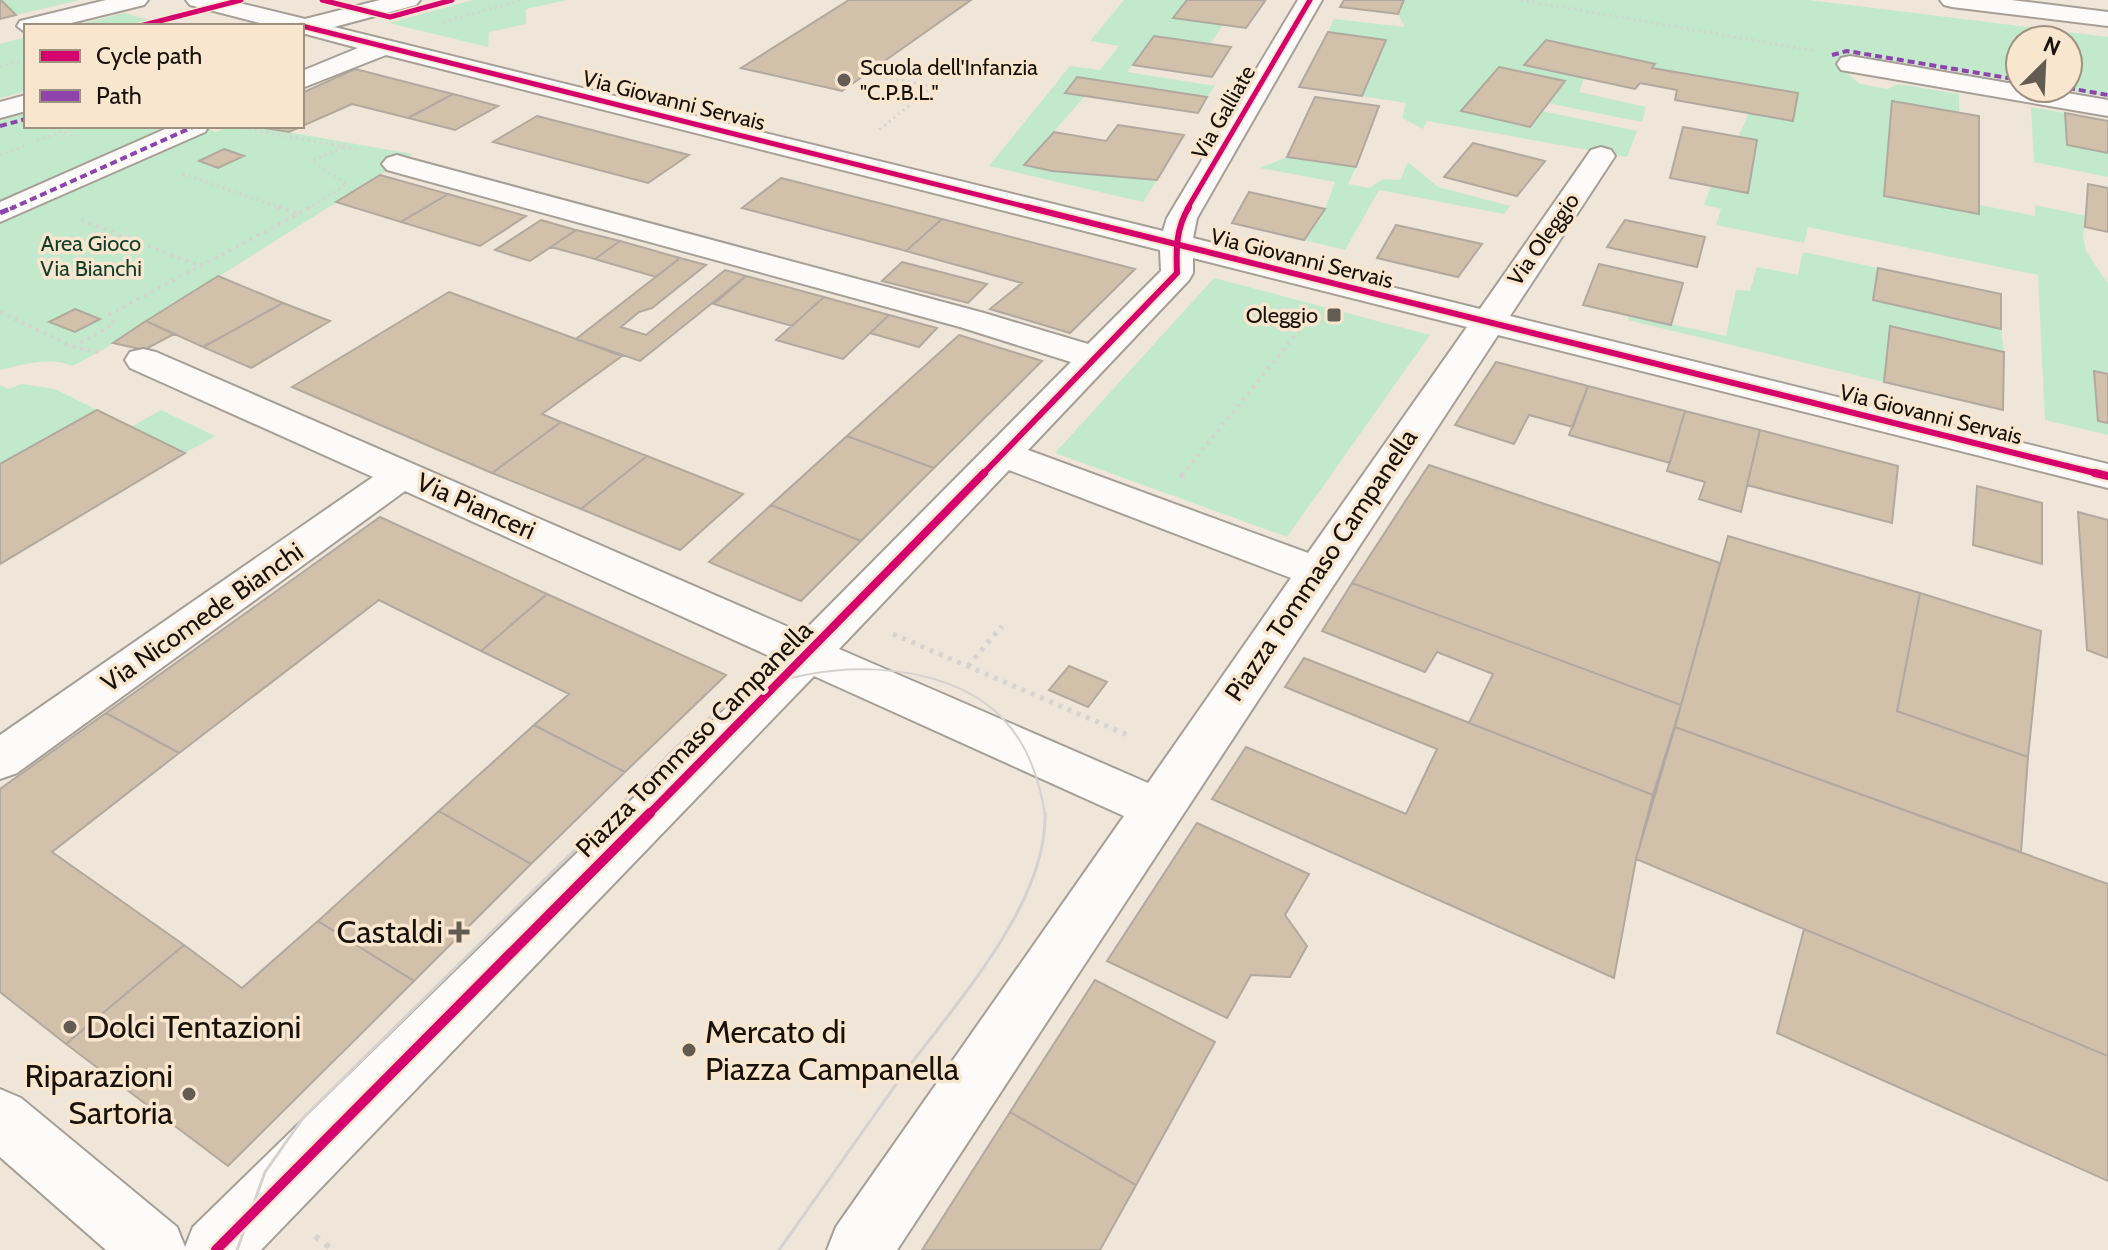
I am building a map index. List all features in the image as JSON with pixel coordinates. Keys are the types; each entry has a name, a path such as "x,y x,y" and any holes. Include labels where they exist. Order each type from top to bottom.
{"street":[{"path":"36,24 136,0"},
{"name":"Via Giovanni Servais","path":"198,0 295,24"},
{"path":"304,26 408,0"},
{"name":"Via Galliate","path":"1176,245 1182,218 1310,0"},
{"path":"1952,0 2108,19"},
{"name":"Via Giovanni Servais","path":"304,26 2108,476"},
{"path":"0,33 24,27"},
{"path":"304,79 382,47"},
{"path":"1850,64 2108,108"},
{"path":"0,110 24,104"},
{"path":"0,213 191,128"},
{"name":"Via Oleggio","path":"1485,322 1601,156"},
{"path":"397,164 957,316 1096,358"},
{"name":"Piazza Tommaso Campanella","path":"216,1250 809,653 1096,358 1177,273 1176,245"},
{"name":"Piazza Tommaso Campanella","path":"859,1250 1485,322"},
{"name":"Via Pianceri","path":"143,360 809,653"},
{"path":"1002,454 1317,572"},
{"name":"Via Nicomede Bianchi","path":"0,760 403,474"},
{"name":"Piazza Tommaso Campanella","path":"809,653 1156,808"},
{"path":"0,1118 154,1250"}],"path":[{"path":"431,25 523,0"},
{"path":"1521,0 1832,55 1850,64"},
{"path":"0,64 24,58"},
{"path":"867,73 932,87 879,131"},
{"path":"243,128 393,156 397,164"},
{"path":"73,347 114,324 110,314 300,214 347,184 312,161 344,147"},
{"path":"31,199 200,266"},
{"path":"1151,511 1315,310"},
{"path":"0,312 73,347 143,360"},
{"path":"968,666 1002,626"},
{"path":"882,629 1130,736"},
{"path":"308,1231 333,1250"}],"green space":[{"path":"1,0 80,0 16,15"},
{"path":"473,0 567,0 526,9 526,24 489,32 488,47 389,23"},
{"path":"1124,0 1187,0 1174,18 1223,25 1210,44 1154,36 1127,72 1215,86 1207,97 1077,78 1085,96 1024,165 1052,171 1157,180 1143,202 989,166 1070,66 1100,70 1119,46 1090,41"},
{"path":"1404,0 1809,0 2004,24 2004,79 1852,54 1849,75 1860,84 1888,89 1898,84 1959,94 1959,112 1892,101 1979,214 1980,205 2035,216 2035,205 2086,216 2083,236 2086,251 2108,284 2108,374 2094,372 2098,420 2108,423 2108,435 2045,420 2038,275 1808,227 1804,243 1716,225 1721,209 1704,205 1748,113 1792,121 1798,93 1652,68 1655,63 1546,40 1524,65 1584,78 1579,92 1646,107 1642,122 1547,103 1564,81 1499,67 1462,111 1530,127 1542,111 1637,131 1627,157 1427,121 1423,129 1402,118 1406,103 1362,96 1386,40 1328,32 1334,19 1405,27 1398,14"},
{"path":"124,13 165,24 80,24"},
{"path":"2084,34 2108,37 2108,97 2084,93"},
{"path":"24,38 24,92 0,98 0,44"},
{"path":"2031,107 2065,113 2067,145 2108,153 2108,177 2034,162"},
{"name":"Area Gioco Via Bianchi","path":"24,114 24,128 205,128 216,132 225,128 264,128 413,154 99,352 72,366 46,362 0,370 0,120"},
{"path":"1287,157 1356,167 1348,184 1370,188 1383,179 1400,180 1408,162 1438,187 1510,206 1504,214 1379,190 1345,250 1304,240 1325,209 1335,182 1260,168"},
{"path":"1803,252 1878,268 1874,301 2001,329 2004,352 1890,326 1884,382 1628,320 1629,315 1726,336 1736,290 1750,291 1757,267 1798,275"},
{"path":"1214,278 1430,335 1287,537 1055,453"},
{"path":"22,384 55,389 97,410 0,464 0,385 9,389"},
{"path":"161,410 215,436 185,453 131,427"}],"building":[{"path":"1,0 16,15 0,19"},
{"path":"849,0 971,0 842,91 741,68"},
{"path":"1187,0 1265,1 1246,28 1173,18"},
{"path":"1344,0 1404,0 1398,14 1340,7"},
{"path":"1328,32 1386,40 1362,96 1299,87"},
{"path":"1154,36 1231,47 1212,77 1133,65"},
{"path":"1546,40 1655,64 1652,68 1798,93 1793,121 1675,100 1677,90 1640,83 1635,89 1524,65"},
{"path":"1499,67 1565,81 1530,127 1461,111"},
{"path":"355,69 453,94 408,118 352,104 304,125 304,92"},
{"path":"1077,77 1207,97 1198,113 1065,93"},
{"path":"453,94 498,106 455,130 408,118"},
{"path":"1315,97 1379,106 1356,167 1287,157"},
{"path":"1892,101 1979,116 1979,214 1884,196"},
{"path":"2065,113 2108,121 2108,153 2067,145"},
{"path":"537,116 689,155 648,183 493,142"},
{"path":"1118,125 1184,135 1157,180 1052,171 1024,165 1054,132 1106,141"},
{"path":"1683,127 1757,140 1748,193 1670,178"},
{"path":"264,128 298,128 289,132"},
{"path":"1473,143 1545,161 1517,196 1444,177"},
{"path":"224,149 244,156 218,168 199,161"},
{"path":"380,175 448,194 401,222 336,202"},
{"path":"781,178 942,219 906,251 742,208"},
{"path":"2088,184 2108,188 2108,232 2085,227"},
{"path":"1249,192 1325,209 1304,240 1232,223"},
{"path":"448,194 526,216 480,246 401,222"},
{"path":"942,219 1135,269 1070,333 990,309 1022,283 906,251"},
{"path":"541,220 576,230 530,261 495,250"},
{"path":"1625,220 1705,237 1697,267 1607,247"},
{"path":"1396,225 1482,244 1458,277 1377,258"},
{"path":"576,230 620,241 595,259 551,247"},
{"path":"620,241 680,258 656,277 595,259"},
{"path":"680,258 706,265 652,308 639,312 621,327 646,335 725,270 746,276 640,361 576,339"},
{"path":"902,262 987,284 968,303 882,281"},
{"path":"1599,264 1683,283 1671,325 1583,305"},
{"path":"1878,268 2001,294 2001,329 1873,300"},
{"path":"218,276 283,303 203,347 146,321"},
{"path":"746,276 824,297 792,326 714,304"},
{"path":"449,292 622,356 542,414 561,422 492,473 292,387"},
{"path":"824,297 889,315 843,359 776,340"},
{"path":"283,303 330,321 251,368 203,347"},
{"path":"75,309 100,319 75,332 49,322"},
{"path":"889,315 937,328 919,347 870,333"},
{"path":"146,321 174,334 144,350 113,343"},
{"path":"1890,326 2004,352 2003,410 1884,382"},
{"path":"959,335 1042,361 934,468 847,436"},
{"path":"1496,362 1588,386 1573,427 1529,415 1514,444 1455,425"},
{"path":"2094,371 2108,374 2108,423 2098,421"},
{"path":"1588,386 1685,411 1670,463 1569,435"},
{"path":"97,410 185,453 0,564 0,464"},
{"path":"1685,411 1760,430 1741,512 1699,499 1705,482 1667,471"},
{"path":"561,422 647,456 581,509 492,473"},
{"path":"1760,430 1898,466 1892,523 1747,485"},
{"path":"847,436 934,468 861,541 771,505"},
{"path":"647,456 743,494 680,550 581,509"},
{"path":"1429,465 1720,563 1681,705 1352,583"},
{"path":"1977,486 2042,503 2042,564 1973,545"},
{"path":"771,505 861,541 801,601 709,562"},
{"path":"2078,512 2108,520 2108,658 2087,650"},
{"path":"380,517 547,594 481,651 379,600 179,753 106,713"},
{"path":"1728,536 1920,593 1897,711 2028,757 2021,852 1675,727"},
{"path":"1352,583 1681,705 1653,795 1469,723 1493,674 1437,652 1425,672 1322,631"},
{"path":"1920,593 2041,631 2028,757 1897,711"},
{"path":"547,594 726,675 625,772 534,725 569,694 481,651"},
{"path":"1304,658 1653,795 1636,859 1614,978 1212,799 1246,747 1406,814 1437,749 1285,687"},
{"path":"1069,666 1107,682 1088,707 1049,690"},
{"path":"106,713 179,753 52,852 184,945 66,1044 0,992 0,789"},
{"path":"534,725 625,772 531,864 439,811"},
{"path":"1675,727 2108,884 2108,1056 1636,859"},
{"path":"439,811 531,864 414,981 318,921"},
{"path":"1197,823 1309,874 1285,915 1307,946 1290,977 1251,975 1227,1018 1107,961"},
{"path":"318,921 414,981 228,1166 66,1044 184,945 242,988"},
{"path":"1804,929 2108,1056 2108,1181 1777,1033"},
{"path":"1095,980 1215,1042 1136,1185 1010,1112"},
{"path":"1010,1112 1136,1185 1100,1250 922,1250"}],"tram line":[{"path":"610,815 688,736 722,708 771,684 841,670 914,674 949,684 979,699 1005,721 1020,742 1032,765 1045,814"},
{"path":"779,1250 970,986 1015,918 1042,848 1045,814"},
{"path":"237,1250 265,1172 303,1118 610,815"}],"marked path":[{"path":"1832,55 1847,51 2004,77"},
{"path":"2084,91 2108,95"},
{"path":"0,126 24,120"},
{"path":"0,213 191,128"}],"cycle path":[{"path":"148,24 241,0"},
{"path":"322,0 390,17 452,0"},
{"path":"216,1250 809,653 1177,273 1176,245 1182,218 1310,0"},
{"path":"304,26 2108,476"}],"place":[{"name":"Scuola dell'Infanzia \"C.P.B.L.\"","path":"844,80"},
{"name":"Oleggio","path":"1334,315"},
{"name":"Castaldi","path":"459,932"},
{"name":"Dolci Tentazioni","path":"70,1027"},
{"name":"Mercato di Piazza Campanella","path":"689,1050"},
{"name":"Riparazioni Sartoria","path":"189,1094"}]}
